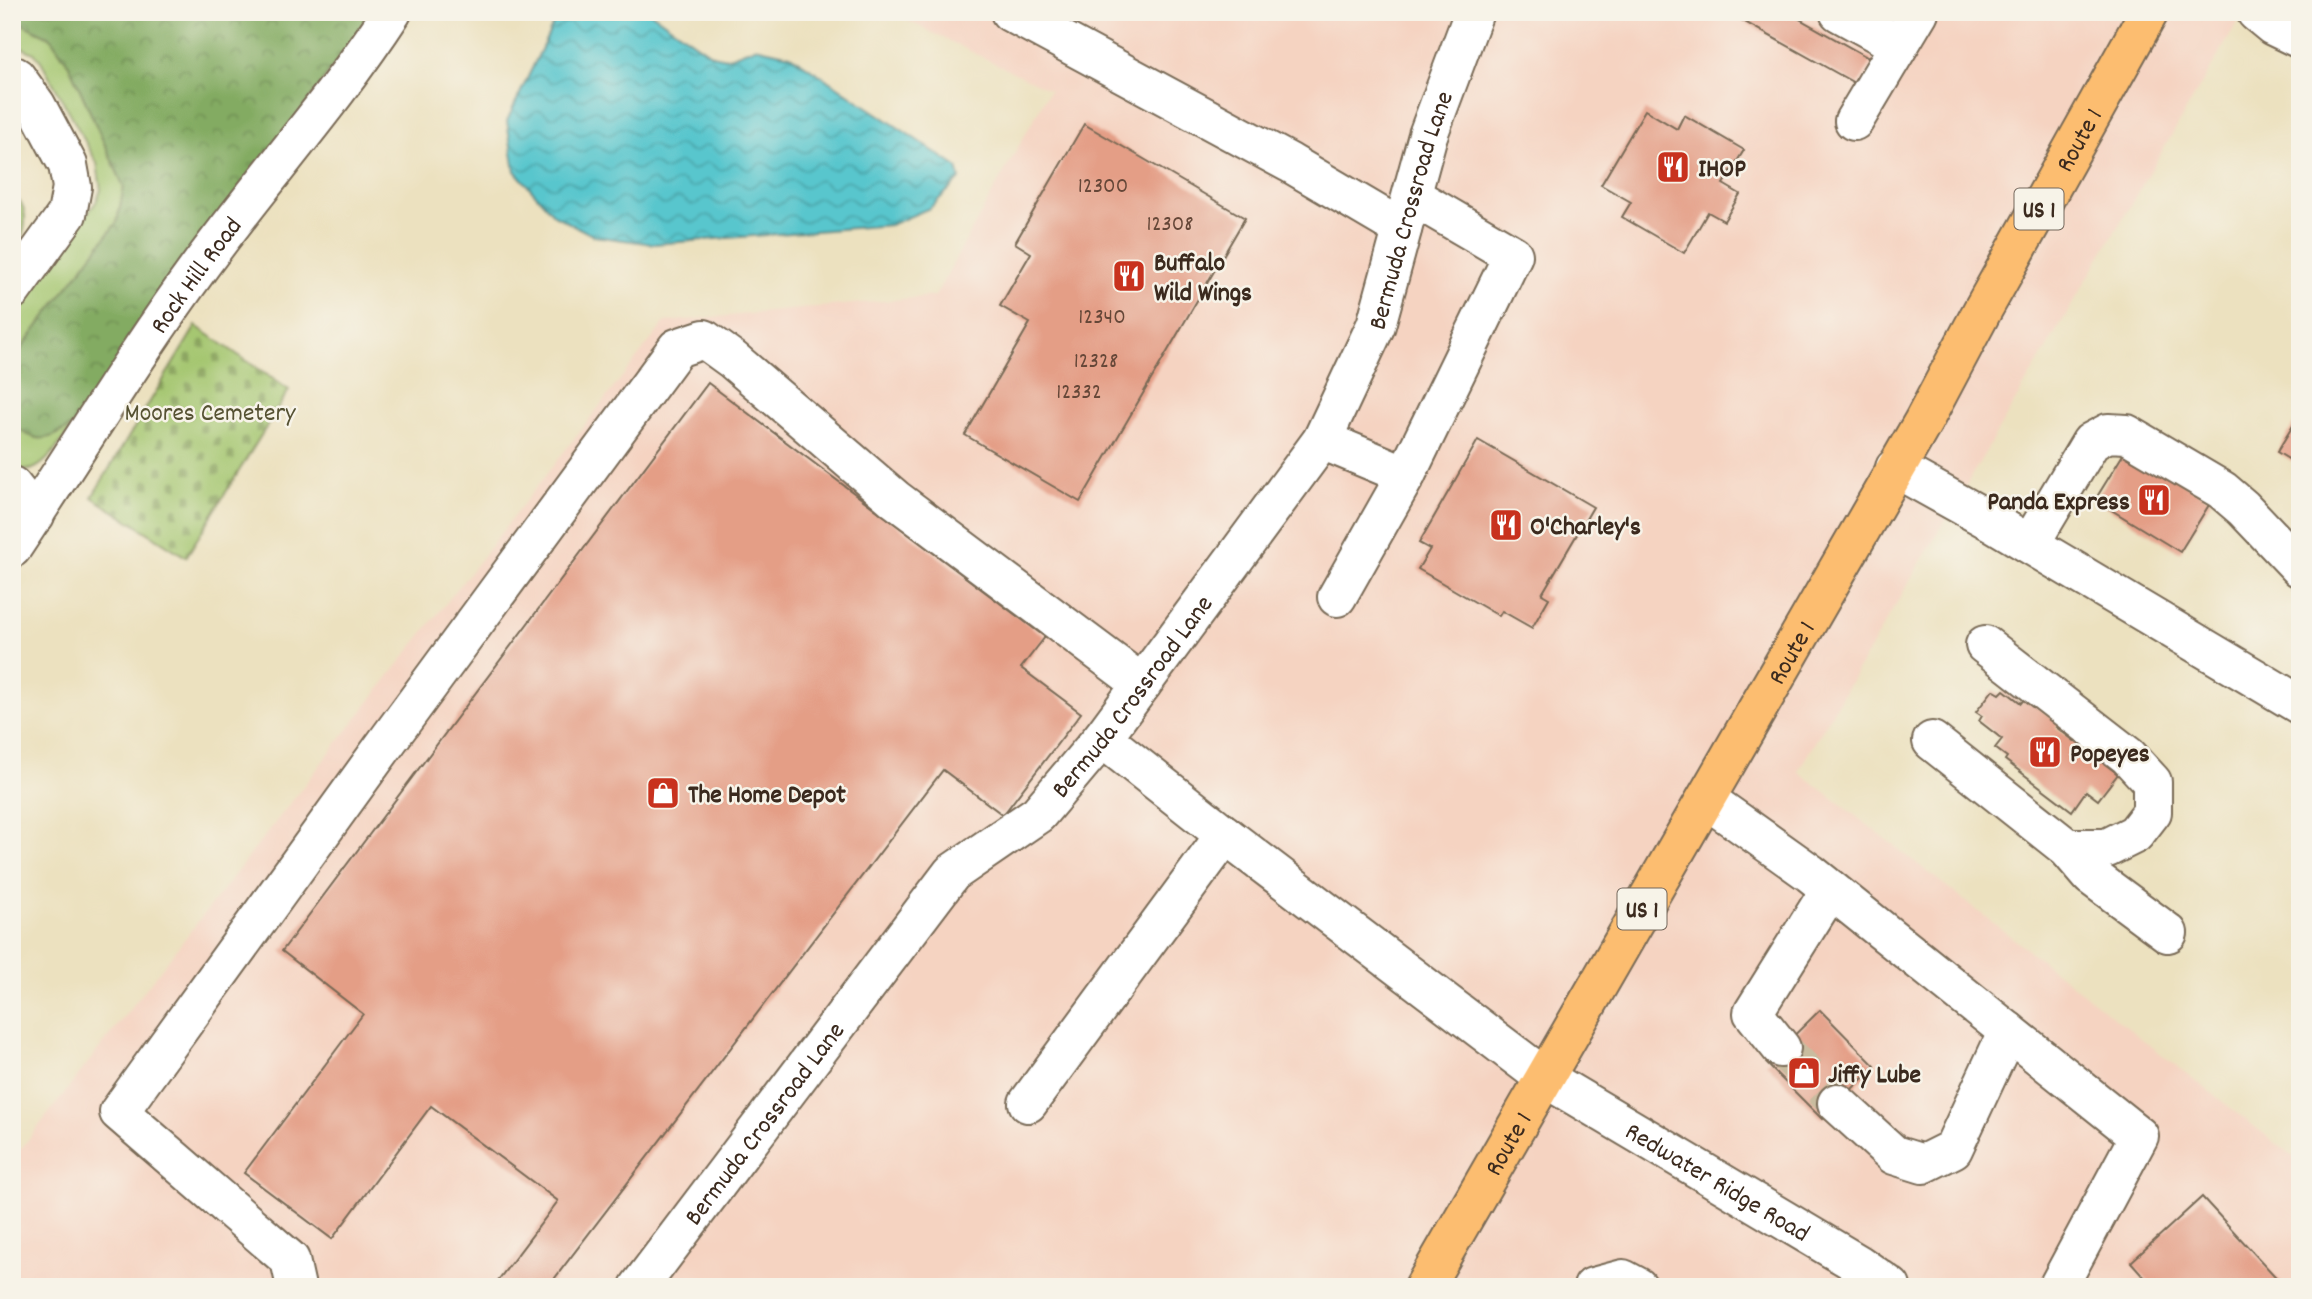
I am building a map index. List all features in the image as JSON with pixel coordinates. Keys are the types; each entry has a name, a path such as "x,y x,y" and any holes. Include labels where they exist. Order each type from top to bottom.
{"main road":[{"name":"Route 1","path":"1424,1287 1895,468 2149,12"}],"street":[{"name":"Rock Hill Road","path":"12,548 24,500 63,473 114,388 200,265 363,58 393,12"},
{"path":"1010,12 1290,163 1513,255 1406,475 1337,597"},
{"name":"Bermuda Crossroad Lane","path":"639,1287 951,873 1038,814 1102,738 1322,440 1376,324 1428,135 1474,12"},
{"path":"1839,12 1899,45"},
{"path":"1854,121 1919,12"},
{"path":"2256,12 2273,26 2300,39"},
{"path":"12,75 36,105 68,165 72,187 67,215 12,290"},
{"path":"296,1287 290,1260 119,1112 677,348 704,339 733,360 895,499 1142,684"},
{"path":"2030,544 2091,442 2108,433 2127,434 2222,490 2243,508 2300,568"},
{"path":"1322,440 1406,475"},
{"path":"1895,468 2030,544 2300,705"},
{"path":"1984,645 2128,756 2152,782 2152,812 2135,834 2107,848 2067,848"},
{"name":"Redwater Ridge Road","path":"1102,738 1545,1078 1858,1264 1891,1287"},
{"path":"1932,741 2067,848 2091,876 2168,933"},
{"path":"1706,799 1830,890 2139,1136 2058,1287"},
{"path":"1028,1103 1225,835"},
{"path":"1781,1048 1753,1013 1830,890"},
{"path":"1837,1103 1894,1155 1923,1164 1952,1149 2008,1031"},
{"path":"1593,1287 1623,1279 1638,1287"}],"shaded area":[{"path":"890,12 2244,12 1798,771 2300,1162 2300,1287 12,1287 12,1142 21,1149 665,322 935,296 1050,90"}],"green space":[{"path":"12,12 373,12 73,425 56,435 43,438 29,435 12,424 12,361 117,222 124,187 69,65 50,37 12,22"},
{"path":"12,22 50,37 69,65 124,187 117,222 12,361 12,318 96,202 101,190 97,163 41,61 34,53 12,43"},
{"path":"12,198 20,201 25,221 20,241 12,253"},
{"name":"Moores Cemetery","path":"196,326 289,390 186,557 92,497"},
{"path":"12,424 73,425 51,455 36,468 28,470 20,469 12,462"}],"water":[{"path":"559,12 650,12 712,55 727,58 755,47 790,55 957,167 960,179 930,208 890,225 654,244 594,236 554,215 515,171 507,121"}],"building":[{"path":"1727,12 1787,12 1872,60 1858,85"},
{"name":"IHOP","path":"1645,110 1677,129 1684,115 1744,150 1723,184 1740,194 1724,221 1708,212 1684,253 1622,217 1631,202 1601,185"},
{"path":"1084,124 1245,218 1080,502 965,435 1030,323 1000,306 1031,253 1015,243"},
{"name":"The Home Depot","path":"708,383 1045,637 1021,668 1081,713 1003,815 943,770 548,1287 493,1287 558,1201 431,1106 332,1239 244,1173 363,1014 282,951"},
{"path":"2300,414 2300,466 2277,452"},
{"name":"O'Charley's","path":"1478,440 1593,507 1542,594 1549,598 1532,628 1502,611 1499,616 1418,569 1430,549 1419,543"},
{"name":"Panda Express","path":"2127,448 2212,500 2180,552 2095,500"},
{"name":"Popeyes","path":"1993,690 2000,694 2004,690 2021,703 2026,697 2059,723 2056,727 2118,774 2098,800 2086,791 2072,811 2005,760 2007,757 1995,748 2002,739 1979,721 1982,716 1976,712"},
{"path":"1820,1010 1875,1066 1822,1119 1766,1063"},
{"path":"2202,1197 2285,1287 2153,1287 2131,1262"}],"tunnel":[{"path":"1781,1048 1837,1103"}],"place":[{"name":"IHOP","path":"1673,167"},
{"name":"Buffalo Wild Wings","path":"1129,276"},
{"name":"Panda Express","path":"2154,500"},
{"name":"O'Charley's","path":"1506,525"},
{"name":"Popeyes","path":"2045,752"},
{"name":"The Home Depot","path":"663,793"},
{"name":"Jiffy Lube","path":"1804,1073"}]}
